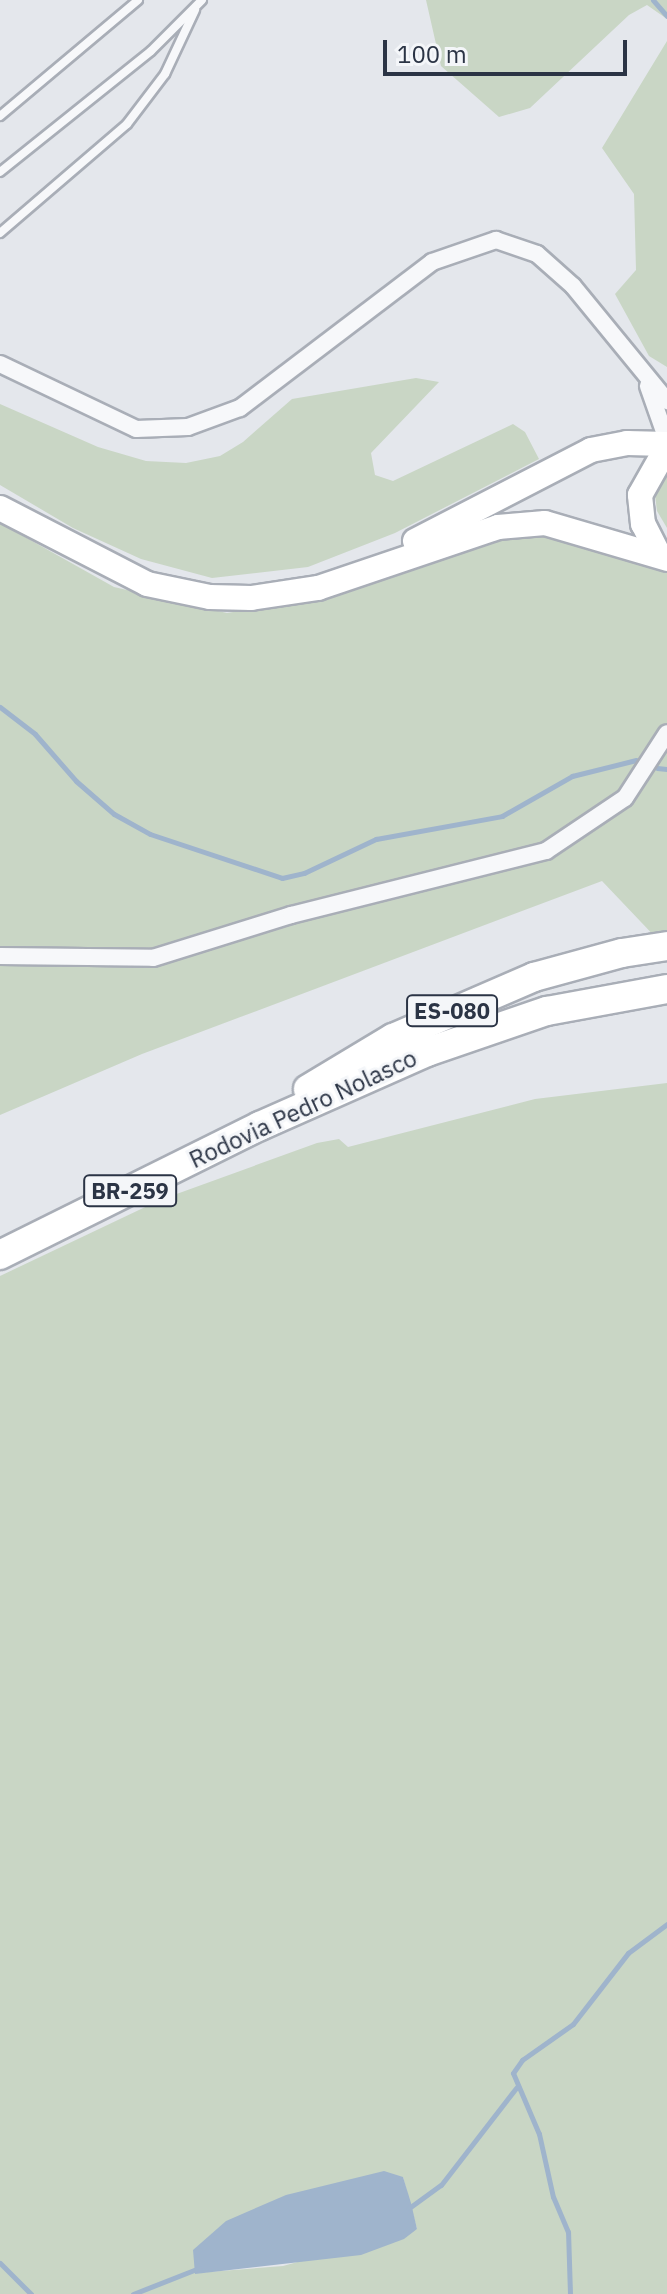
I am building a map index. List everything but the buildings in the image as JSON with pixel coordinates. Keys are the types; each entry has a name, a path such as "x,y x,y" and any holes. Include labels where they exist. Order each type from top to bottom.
{"highway":[{"name":"ES-080","path":"260,1126 340,1068 466,1004 534,977 622,953 667,946"},
{"name":"Rodovia Pedro Nolasco","path":"0,1255 260,1126 427,1052 547,1011 667,989"}],"main road":[{"path":"361,572 491,498 591,450 627,443 667,444 640,495 643,524 663,557"},
{"path":"0,508 147,584 210,597 286,594 361,572 464,535 545,523 663,557"}],"street":[{"path":"0,364 136,429 188,427 240,408 432,262 496,240 537,254 573,286 646,381 667,401"},
{"path":"646,381 667,444"},
{"path":"0,956 153,958 291,915 546,851 625,798 667,733"}],"lane":[{"path":"0,116 138,0"},
{"path":"0,233 127,124 165,74 202,0"},
{"path":"0,172 195,10"}],"green space":[{"path":"426,0 667,0 667,19 647,5 629,15 530,108 499,117 441,66"},
{"path":"667,41 667,367 649,356 615,294 636,270 634,194 602,148"},
{"path":"416,378 439,382 371,453 375,475 393,481 513,424 525,432 539,459 395,533 308,567 212,578 141,559 73,528 0,485 0,404 98,447 146,461 186,463 220,456 243,442 292,399"},
{"path":"667,462 667,528 657,511 654,487"},
{"path":"0,523 114,587 227,613 295,602 444,543 546,527 667,567 667,941 660,942 602,881 142,1054 0,1115"},
{"path":"667,1083 667,2294 0,2294 0,1276 160,1200 317,1143 339,1139 348,1147 535,1099","holes":["403,2177 417,2229 283,2266 195,2273"]}],"water":[{"path":"384,2171 403,2177 411,2203 417,2229 404,2239 361,2255 195,2274 193,2250 226,2221 286,2195"}],"waterway":[{"path":"653,0 667,16"},
{"path":"0,707 35,734 76,781 114,814 150,834 282,878 304,873 376,839 502,816 572,776 636,760"},
{"path":"657,768 667,769"},
{"path":"570,2294 568,2232 553,2197 539,2134 513,2073 522,2060 573,2024 628,1953 667,1924"},
{"path":"409,2208 441,2185 516,2088"},
{"path":"0,2263 31,2294"},
{"path":"133,2294 199,2268"}]}
